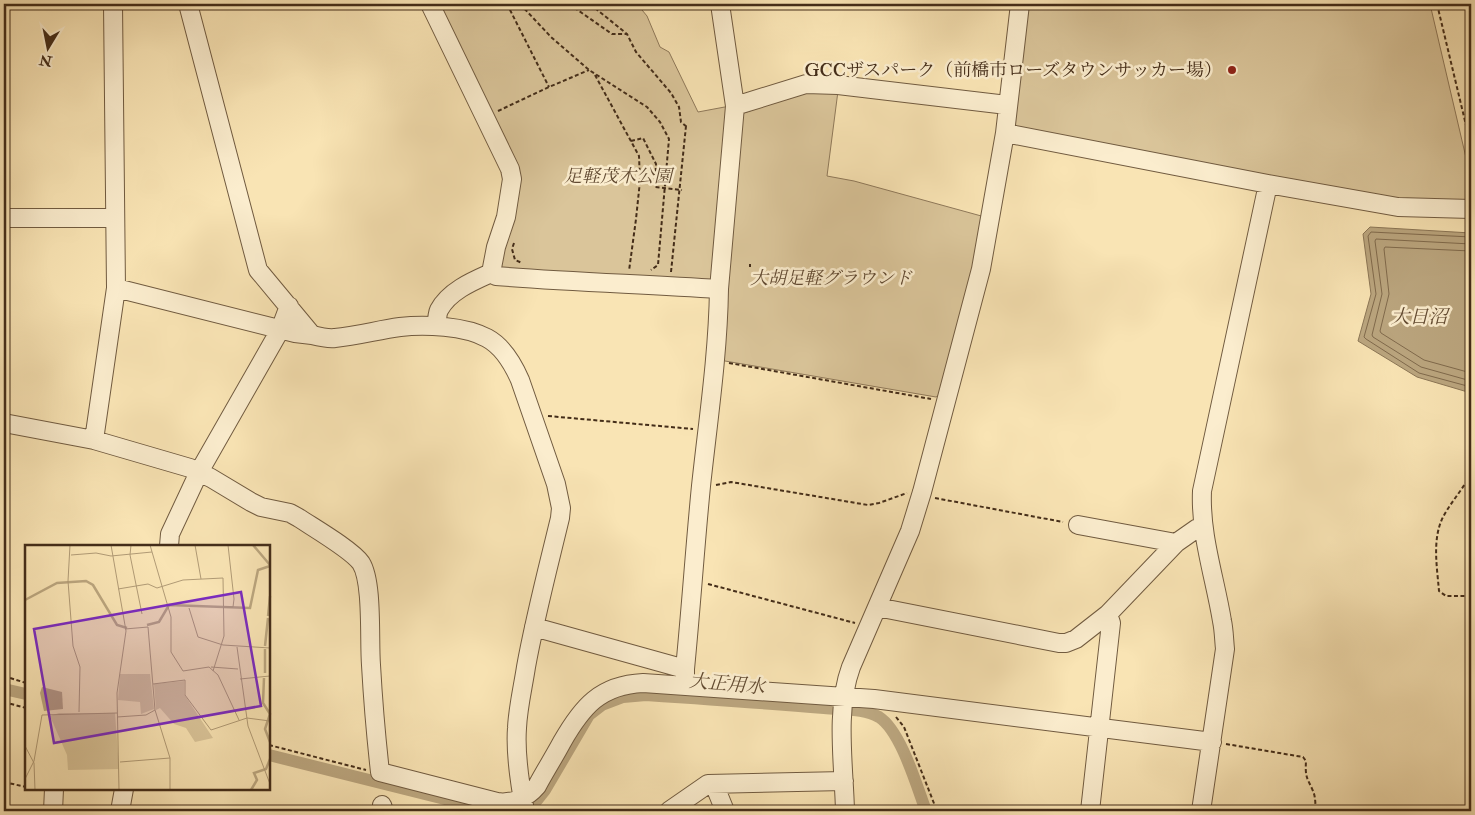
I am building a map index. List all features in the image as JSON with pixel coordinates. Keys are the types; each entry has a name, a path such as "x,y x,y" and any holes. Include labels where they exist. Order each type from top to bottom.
{"street":[{"path":"94,440 116,288 113,4"},
{"path":"188,4 258,270 312,335"},
{"path":"430,4 510,168 512,179 506,217 496,247 491,273"},
{"path":"685,677 701,488 715,361 722,319 719,289 735,106 720,4"},
{"path":"845,811 842,722 847,676 910,531 981,269 1005,133 1020,4"},
{"path":"735,106 806,84 838,85 1008,105"},
{"path":"1005,133 1398,207 1471,210"},
{"path":"1201,811 1225,648 1223,622 1203,528 1201,505 1205,474 1268,184"},
{"path":"4,218 115,218"},
{"path":"491,273 496,276 559,281 719,289"},
{"path":"437,326 438,312 451,297 461,288 491,273"},
{"path":"116,288 295,334 335,338 400,327 437,326 466,331 486,338 500,349 516,369 556,484 561,508 534,627 519,706 517,729 519,774 524,804"},
{"path":"169,545 170,534 199,472 280,330 289,306"},
{"path":"4,427 94,440 190,468 261,507 300,518 352,554 362,564 367,578 373,706 380,772 497,802 514,801 524,804"},
{"path":"1078,525 1176,543"},
{"path":"877,607 1066,643 1076,639 1108,614 1176,543 1196,529 1203,528"},
{"path":"1090,811 1111,623 1108,614"},
{"path":"534,627 685,677 844,700 883,700 1212,742"},
{"path":"524,804 537,786 572,725 590,702 602,694 621,686 685,677"},
{"path":"669,811 708,784 844,781"},
{"path":"714,784 725,811"},
{"path":"53,811 54,790"},
{"path":"120,811 124,790"}],"path":[{"path":"507,4 549,87"},
{"path":"520,4 551,37 589,70 647,107 660,122 669,139 658,265 650,271"},
{"path":"568,4 612,34 627,34"},
{"path":"590,4 627,34 636,52 671,93 679,107 681,122 687,127 671,274 675,274"},
{"path":"1437,4 1471,146"},
{"path":"495,112 589,70"},
{"path":"594,73 639,156 640,181 629,271"},
{"path":"631,141 643,138 656,164 655,187 681,190"},
{"path":"514,240 512,248 515,260 528,264"},
{"path":"625,270 636,271"},
{"path":"715,361 946,402"},
{"path":"532,416 539,415 707,430"},
{"path":"1471,474 1443,518 1438,532 1437,563 1438,591 1446,596 1471,596"},
{"path":"701,488 731,482 868,505 879,504 898,495 915,491 945,500 1078,525"},
{"path":"694,580 868,627"},
{"path":"4,676 25,683"},
{"path":"4,702 25,708"},
{"path":"893,714 904,727 936,811"},
{"path":"1212,742 1302,757 1306,761 1305,772 1313,791 1316,811"},
{"path":"270,745 380,772"},
{"path":"4,782 25,787"}],"green space":[{"name":"足軽茂木公園","path":"435,4 637,4 647,16 660,47 669,52 698,112 730,106 715,286 499,270 516,178"},
{"name":"GCCザスパーク（前橋市ローズタウンサッカー場）","path":"1026,4 1430,4 1471,179 1471,193 1461,205 1401,203 1017,130 1012,123"},
{"name":"大胡足軽グラウンド","path":"813,91 838,91 827,176 854,181 985,217 943,393 936,397 725,361 720,357 741,120 744,113"}],"water":[{"name":"大日沼","path":"1370,227 1471,233 1471,393 1417,377 1358,341 1371,294 1363,234"}],"waterway":[{"name":"大正用水","path":"4,689 25,694"},
{"name":"大正用水","path":"522,811 530,809 545,790 589,715 602,705 623,697 646,695 852,710 873,714 887,724 894,734 913,774 926,811"},
{"name":"大正用水","path":"270,755 493,811"}],"place":[{"name":"GCCザスパーク（前橋市ローズタウンサッカー場）","path":"1232,70"}]}
